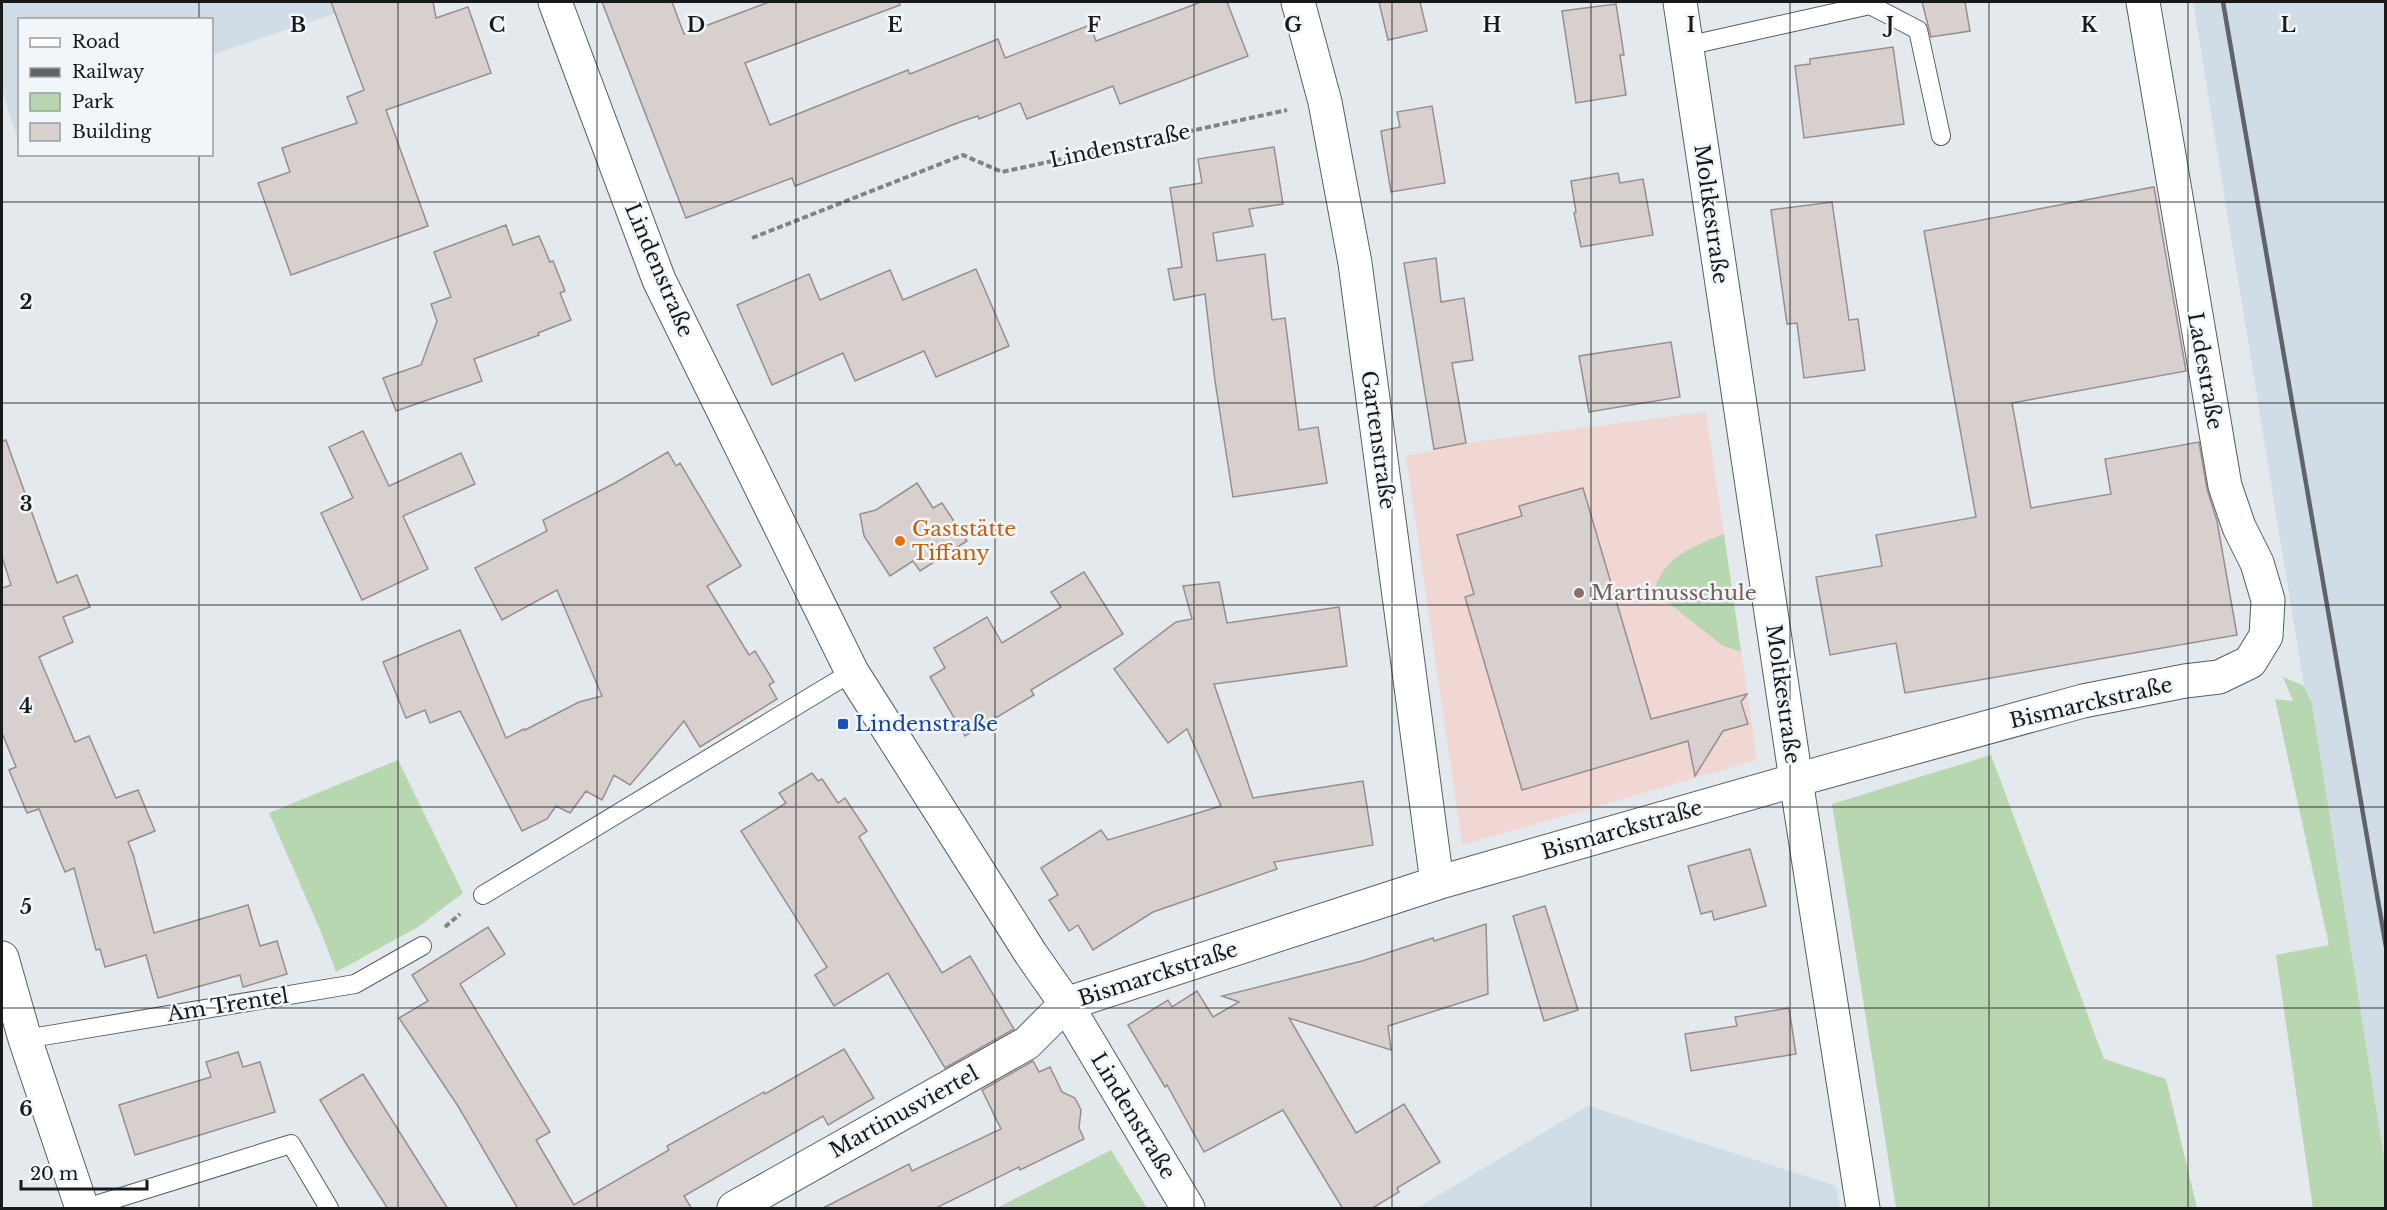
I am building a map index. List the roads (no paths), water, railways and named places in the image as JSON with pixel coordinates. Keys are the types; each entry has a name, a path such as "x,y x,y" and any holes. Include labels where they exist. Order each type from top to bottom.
{"street":[{"name":"Lindenstraße","path":"555,2 660,280 852,672 1031,954 1066,1004 1188,1209"},
{"name":"Gartenstraße","path":"1298,2 1325,102 1355,263 1437,883"},
{"name":"Moltkestraße","path":"1680,2 1796,780 1863,1209"},
{"name":"Ladestraße","path":"2143,2 2225,486 2239,527 2257,563 2268,600 2266,636 2250,662 2219,677 2185,681"},
{"name":"Bismarckstraße","path":"1066,1004 1437,883 2083,701 2185,681"},
{"path":"2,958 9,1003 25,1039 84,1209"},
{"name":"Martinusviertel","path":"734,1209 1026,1043 1066,1004"}],"lane":[{"path":"1686,46 1870,3 1918,30 1941,136"},
{"path":"483,895 852,672"},
{"name":"Am Trentel","path":"25,1039 355,984 422,946"},
{"path":"84,1209 291,1144 329,1209"}],"railway":[{"path":"2223,2 2386,947"}],"place":[{"name":"Gaststätte Tiffany","path":"900,541"},
{"name":"Martinusschule","path":"1579,593"},
{"name":"Lindenstraße","path":"843,724"}]}
